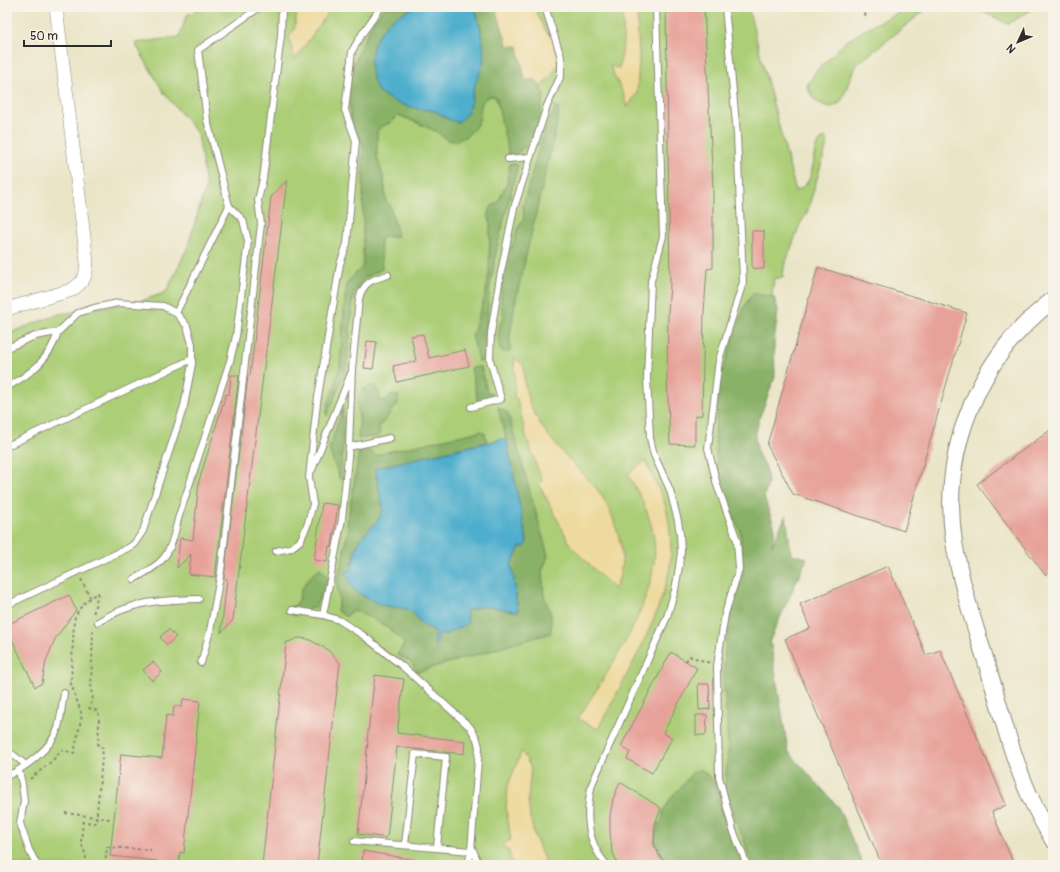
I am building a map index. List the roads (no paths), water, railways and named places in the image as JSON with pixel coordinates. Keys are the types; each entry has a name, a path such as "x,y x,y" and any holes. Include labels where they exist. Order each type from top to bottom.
{"street":[{"path":"7,309 72,290 79,285 86,275 87,262 56,7"},
{"path":"1053,300 1043,307 1017,332 987,373 966,416 953,473 951,496 954,543 969,603 1003,719 1016,762 1032,803 1053,840"}],"lane":[{"path":"134,579 152,570 168,553 230,361 236,336 248,241 243,220 229,206 207,120 198,50 260,7"},
{"path":"201,663 210,630 222,563 261,224 258,200 264,172 281,36 282,7"},
{"path":"276,551 293,546 300,541 307,526 313,504 309,477 317,403 340,264 347,244 356,141 345,110 352,51 381,7"},
{"path":"471,406 501,399 490,360 491,332 514,208 547,106 561,76 561,57 545,7"},
{"path":"607,865 597,850 589,831 587,817 588,800 592,784 667,617 675,590 680,552 678,521 675,505 654,455 650,438 647,386 651,281 663,236 656,7"},
{"path":"725,7 737,134 743,282 718,360 708,448 717,485 737,540 739,569 725,614 717,666 719,777 733,830 747,865"},
{"path":"508,160 530,157"},
{"path":"176,313 229,206"},
{"path":"323,615 340,535 349,447 352,369 361,290 368,283 388,275"},
{"path":"7,387 27,376 44,360 58,332 78,313 104,305 118,303 163,306 176,313 188,326 192,344 192,359 184,406 143,530 134,544 7,605"},
{"path":"7,348 35,336 58,332"},
{"path":"7,446 192,359"},
{"path":"309,477 352,369"},
{"path":"349,447 390,438"},
{"path":"98,622 112,613 142,603 164,600 199,599"},
{"path":"292,610 323,615 339,620 364,636 402,666 470,727 477,739 479,747 471,849 468,865"},
{"path":"7,776 19,771 36,757 54,738 58,728 64,694"},
{"path":"7,751 26,765"},
{"path":"405,845 414,754 446,757 437,847"},
{"path":"19,771 24,801 20,823 29,850 38,865"},
{"path":"354,840 471,849"},
{"path":"471,849 479,865"}],"water":[{"path":"414,7 475,7 484,49 483,63 474,88 469,109 458,122 447,119 432,110 419,109 394,101 380,93 375,85 372,74 371,58 372,50 378,36 388,23 397,16"},
{"path":"506,438 527,541 525,547 520,547 511,565 518,612 491,607 478,607 472,609 466,612 468,623 444,635 440,634 436,645 434,646 435,632 421,624 411,611 381,605 362,595 353,589 345,572 353,569 350,562 354,562 355,551 360,539 379,519 383,510 375,468"}]}
